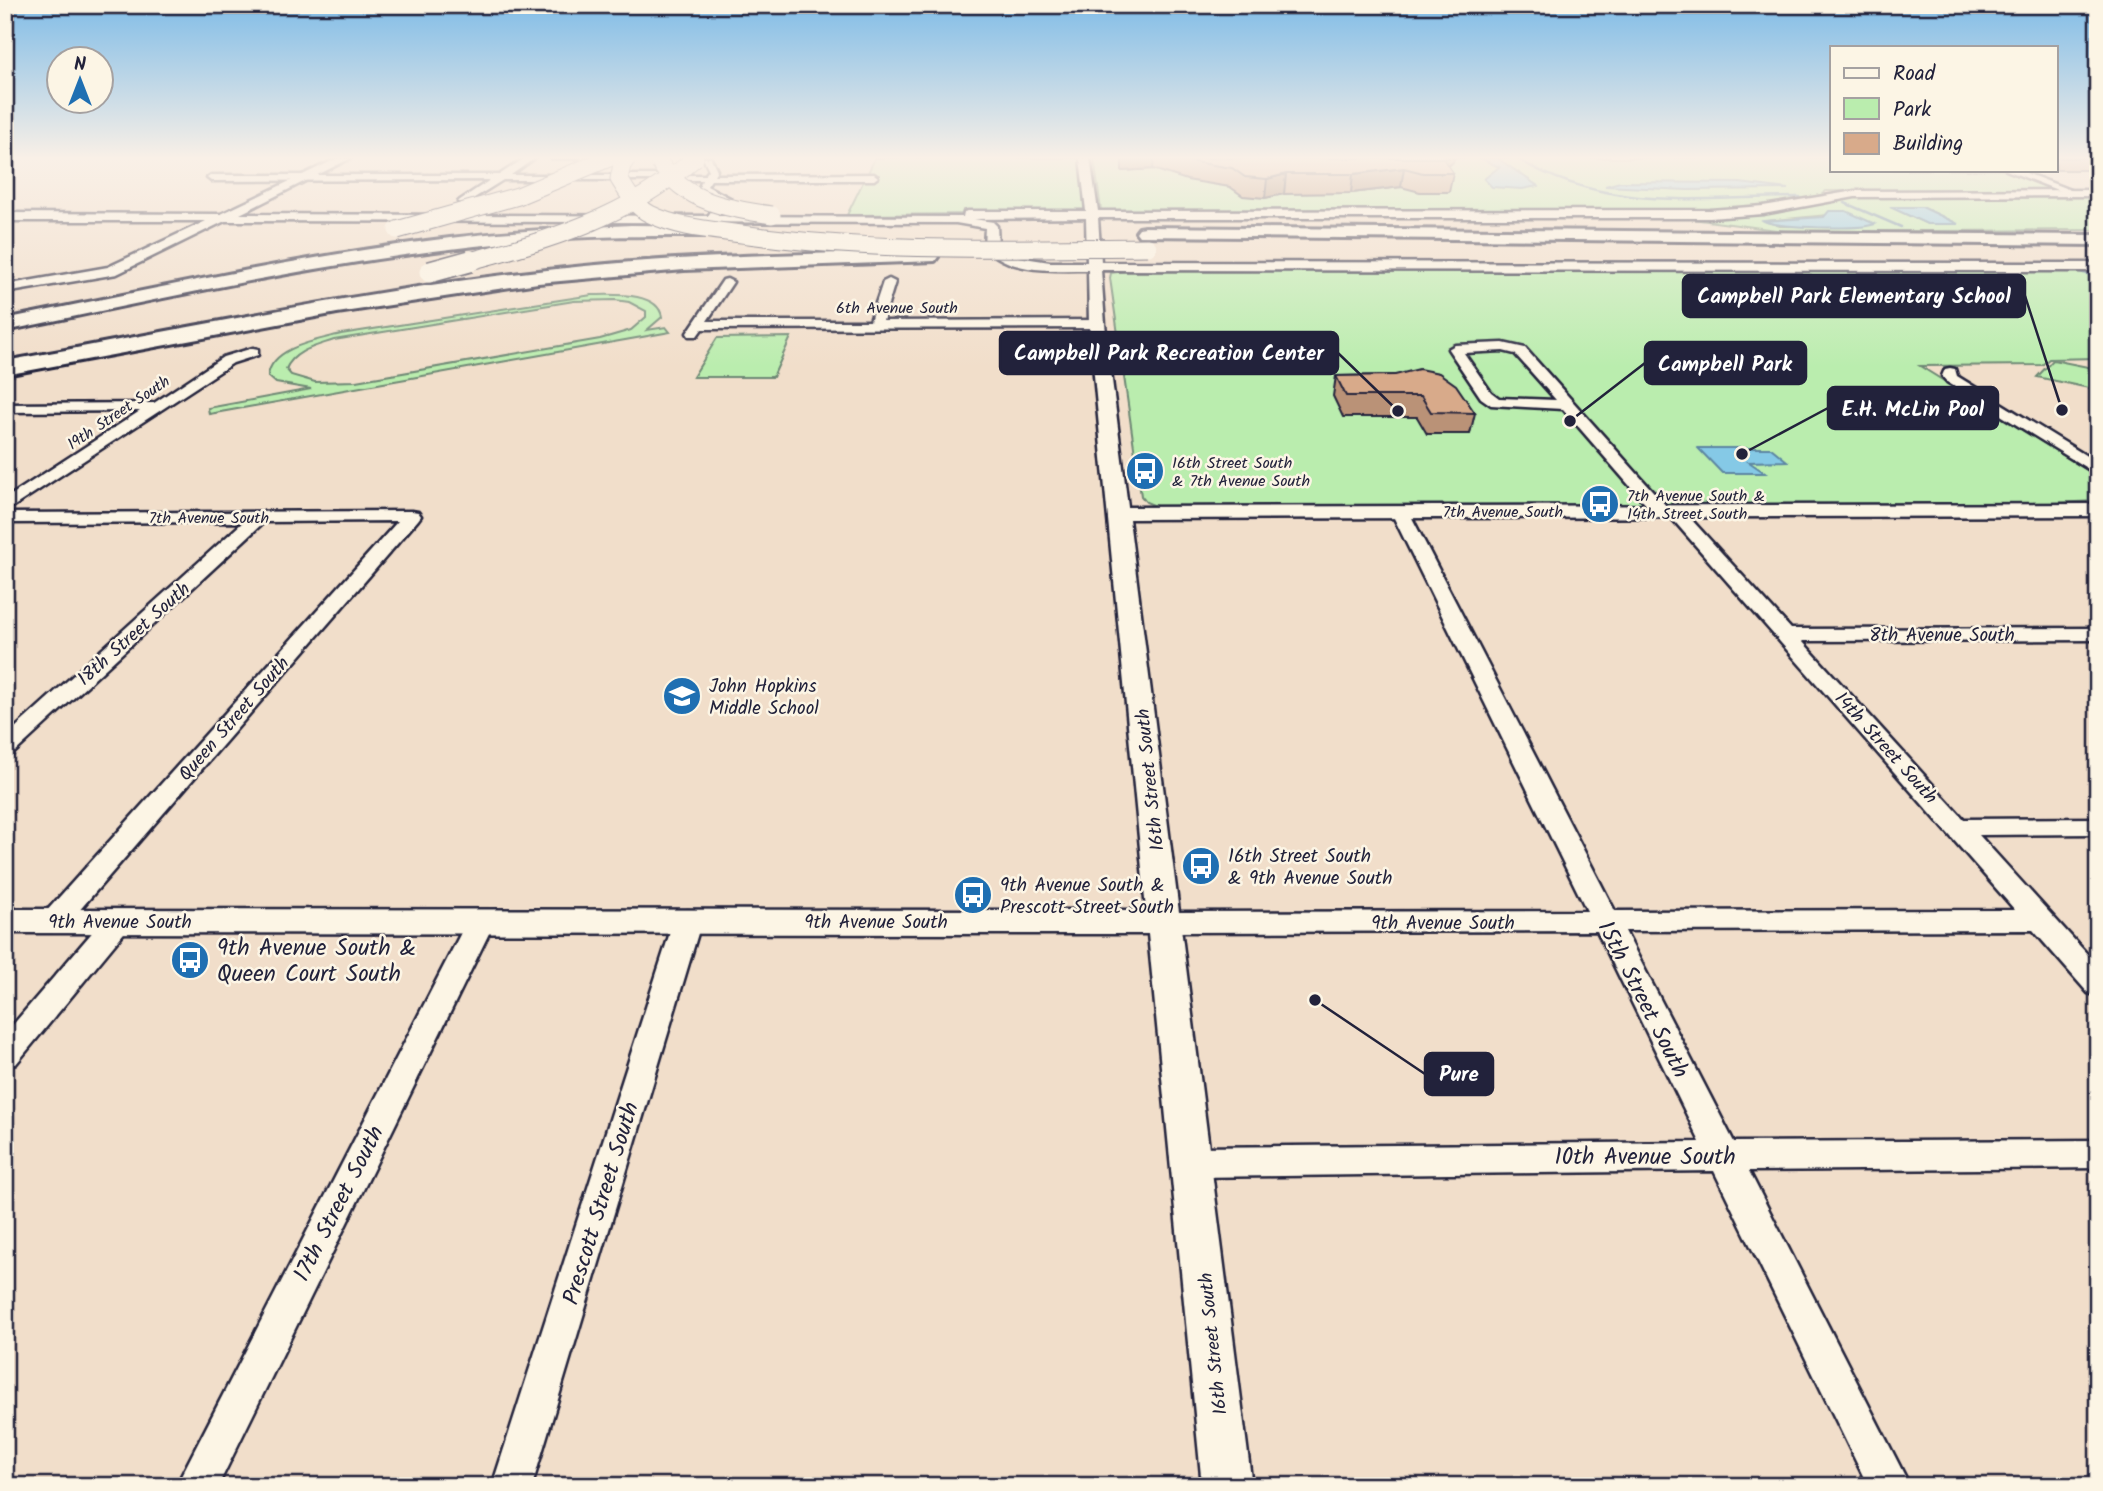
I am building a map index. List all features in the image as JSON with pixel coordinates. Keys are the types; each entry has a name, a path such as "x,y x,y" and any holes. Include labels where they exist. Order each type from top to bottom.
{"highway":[{"path":"5,318 406,228"},
{"path":"5,362 294,305 430,272 525,245 571,228"},
{"path":"703,228 774,239 872,246 1424,236 2098,240"},
{"path":"901,228 1228,249 2098,248"},
{"path":"5,325 319,265 470,241 608,230 1147,242"},
{"path":"1895,238 2098,234"},
{"path":"5,368 367,302 539,277 717,262 929,257 1147,242"},
{"path":"1714,249 2098,260"}],"street":[{"path":"5,289 112,271 204,228"},
{"path":"992,228 990,246 1017,262 1094,267 2098,267"},
{"name":"16th Street South","path":"1092,228 1097,324 1227,1486"},
{"name":"6th Avenue South","path":"727,282 696,329 1097,324"},
{"path":"875,325 889,282"},
{"name":"14th Street South","path":"1568,405 1496,402 1486,395 1454,352 1455,349 1503,347 1520,351 1787,635 2098,985"},
{"name":"19th Street South","path":"5,507 228,360 253,352"},
{"path":"1950,372 1948,376 1952,379 2098,470"},
{"path":"5,408 155,407"},
{"name":"7th Avenue South","path":"1119,513 2098,510"},
{"name":"15th Street South","path":"1400,512 1890,1486"},
{"name":"18th Street South","path":"5,749 260,516"},
{"name":"7th Avenue South","path":"5,519 412,516"},
{"name":"Queen Street South","path":"54,921 412,516"},
{"name":"8th Avenue South","path":"1787,635 2098,634"},
{"path":"1959,827 2098,826"},
{"name":"Prescott Street South","path":"512,1486 688,920"},
{"name":"9th Avenue South","path":"5,921 1606,923 2040,920"},
{"path":"5,1055 118,921"},
{"name":"17th Street South","path":"196,1486 481,921"},
{"name":"10th Avenue South","path":"1192,1162 1723,1155 2098,1154"}],"green space":[{"path":"1758,228 2098,228 2098,230 1792,232"},
{"path":"2098,269 2098,358 2049,359 2042,365 1920,366 2098,477 2098,501 2054,503 1158,507 1146,502 1141,496 1110,278 1111,273 1132,270"},
{"path":"592,295 633,296 652,303 659,309 662,317 647,330 666,327 670,332 209,414 208,408 311,389 276,383 268,376 271,366 277,358 297,346 341,334","holes":["574,301 629,302 646,311 646,317 631,330 600,339 356,381 315,382 291,375 286,369 300,353 334,340"]},
{"path":"791,337 773,377 693,377 717,338"},
{"path":"2053,360 2098,369 2098,390 2037,377"}],"water":[{"path":"1698,448 1771,448 1787,461 1749,462 1765,473 1722,473"}],"building":[{"path":"1419,369 1439,373 1456,385 1475,413 1431,412 1421,396 1346,396 1336,376 1395,375"}],"waterway":[{"path":"2078,271 2098,276"}],"place":[{"name":"Campbell Park Elementary School","path":"2062,410"},
{"name":"Campbell Park Recreation Center","path":"1398,411"},
{"name":"Campbell Park","path":"1570,421"},
{"name":"E.H. McLin Pool","path":"1742,454"},
{"name":"16th Street South & 7th Avenue South","path":"1145,471"},
{"name":"7th Avenue South & 14th Street South","path":"1600,504"},
{"name":"John Hopkins Middle School","path":"682,696"},
{"name":"16th Street South & 9th Avenue South","path":"1201,866"},
{"name":"9th Avenue South & Prescott Street South","path":"973,895"},
{"name":"9th Avenue South & Queen Court South","path":"190,960"},
{"name":"Pure","path":"1315,1000"}]}
